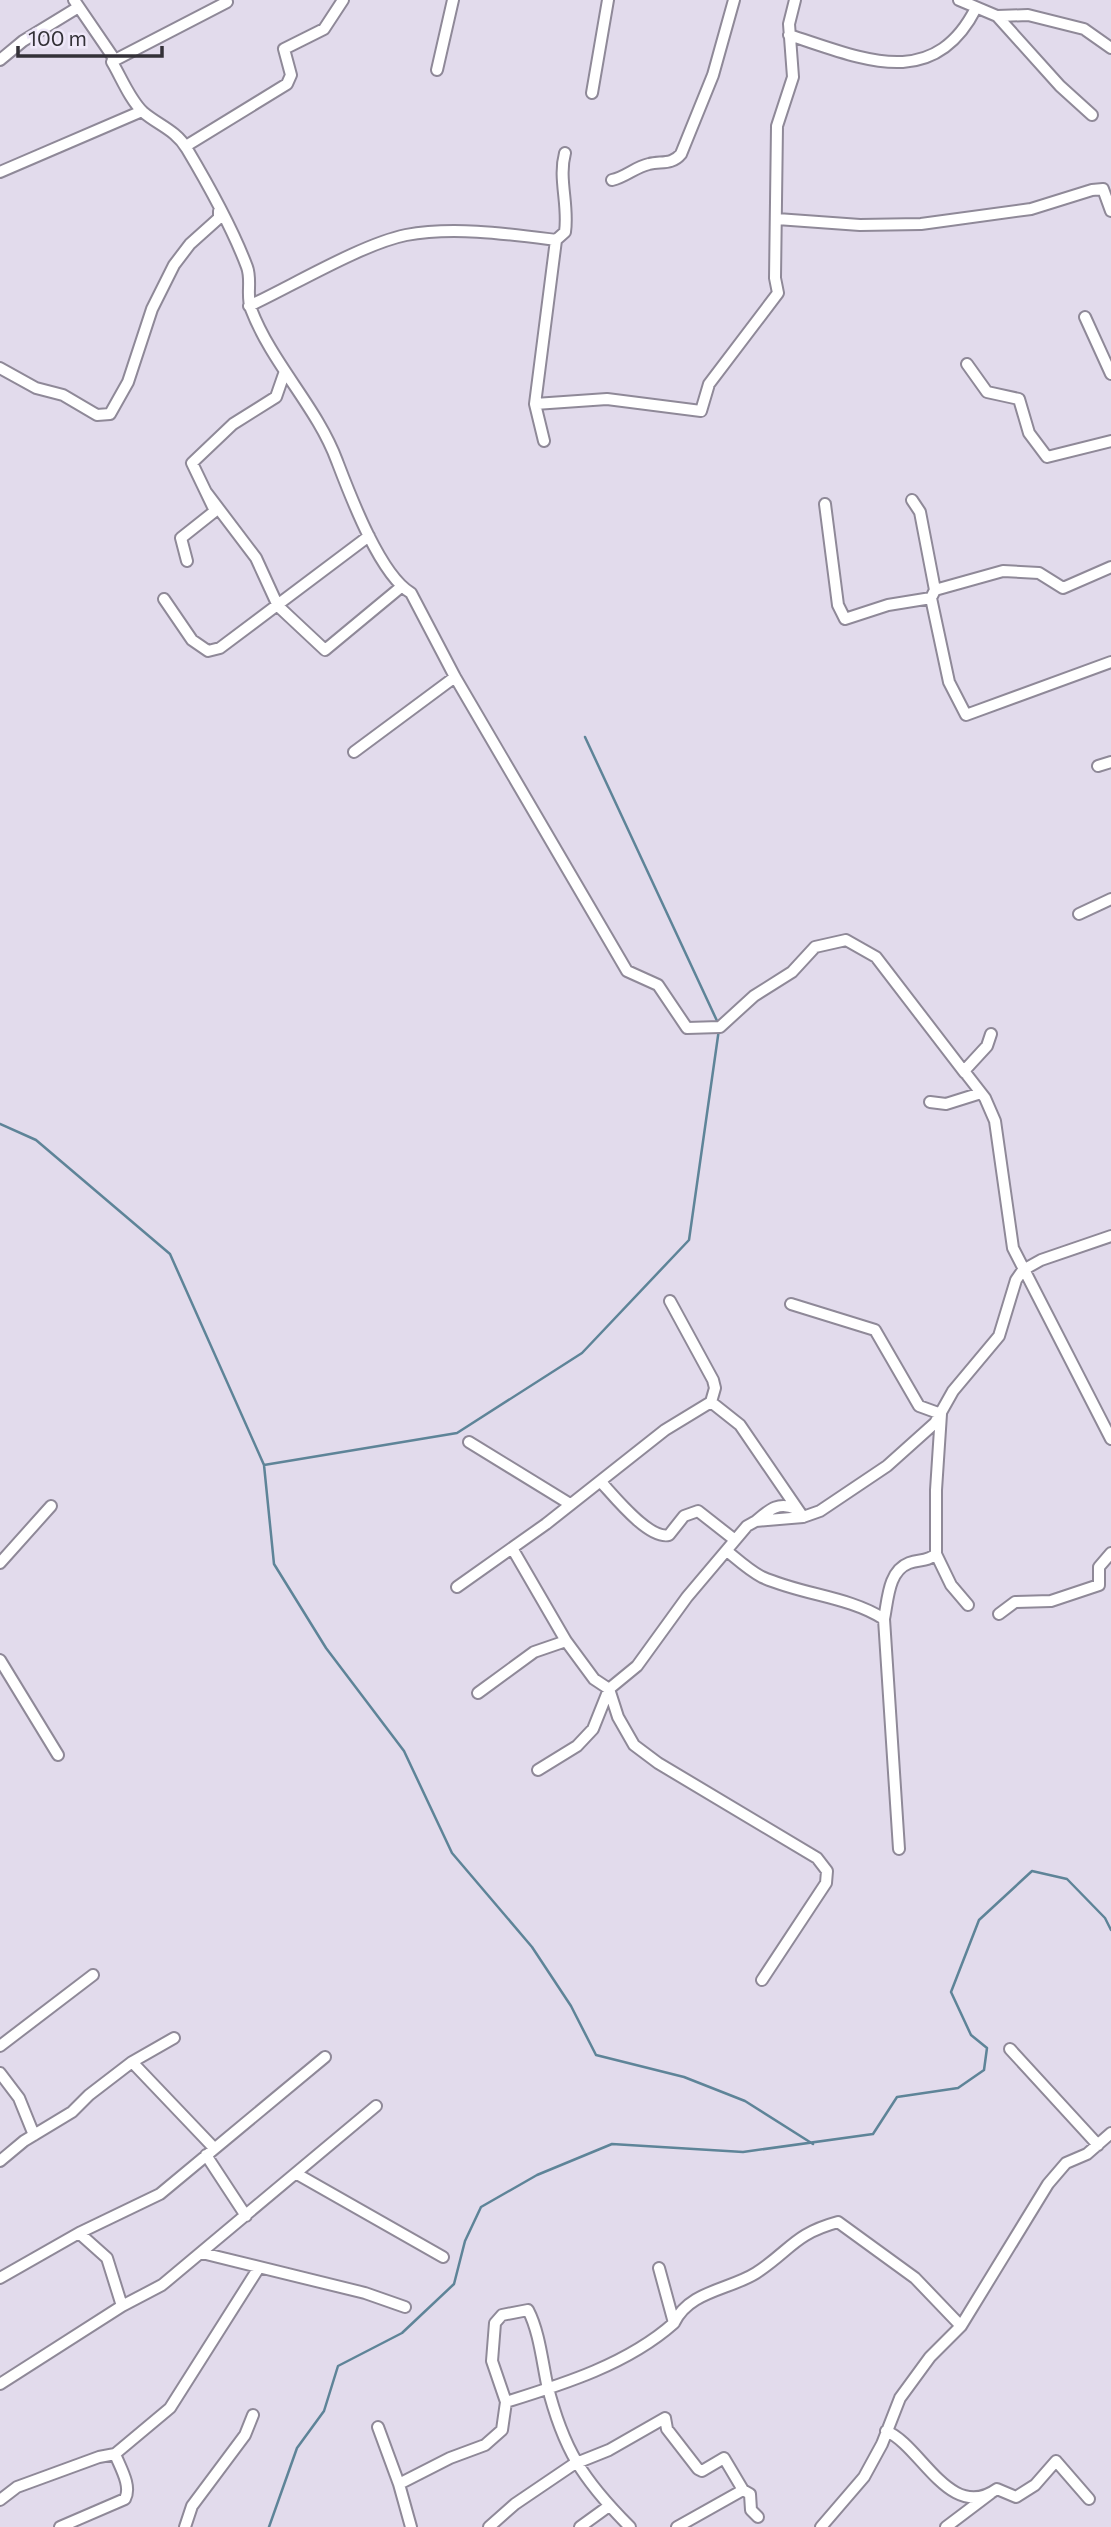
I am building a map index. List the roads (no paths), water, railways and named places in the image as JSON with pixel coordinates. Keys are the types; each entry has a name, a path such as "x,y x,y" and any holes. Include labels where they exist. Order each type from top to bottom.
{"street":[{"path":"186,146 288,84 291,75 285,49 324,29 343,0"},
{"path":"437,70 453,0"},
{"path":"592,93 608,0"},
{"path":"612,180 649,164 671,162 681,154 717,64 734,0"},
{"path":"535,404 607,399 701,411 709,384 778,293 775,278 777,126 794,68 789,35 795,0"},
{"path":"227,2 112,62 142,111 168,126 186,146 248,269 249,306 284,374 309,407 330,446 369,536 401,587 411,593 455,677 627,971 657,985 687,1028 720,1027 754,996 792,972 815,947 846,940 876,957 981,1093 995,1121 1010,1235 1023,1270 1111,1439"},
{"path":"789,35 877,60 914,63 942,51 964,31 968,3 997,16 1060,86 1092,115"},
{"path":"0,60 76,4 115,60"},
{"path":"997,16 1028,15 1084,29 1111,48"},
{"path":"0,172 142,111"},
{"path":"544,441 535,404 556,240 565,232 568,212 563,185 565,153"},
{"path":"777,219 860,225 921,224 1031,209 1092,190 1104,189 1111,211"},
{"path":"0,368 36,388 64,395 97,415 110,414 128,382 152,309 174,265 190,244 219,218 219,211"},
{"path":"249,306 361,252 406,235 500,231 556,240"},
{"path":"1085,317 1111,374"},
{"path":"967,365 987,392 1019,399 1029,433 1047,457 1111,441"},
{"path":"187,561 181,538 215,511 192,463 224,431 276,397 284,374"},
{"path":"206,492 256,558 278,606 324,650 401,587"},
{"path":"912,500 920,512 949,682 966,715 1111,662"},
{"path":"825,504 838,605 845,619 1003,571 1039,573 1063,588 1111,567"},
{"path":"164,599 192,640 208,651 220,648 369,536"},
{"path":"354,752 455,677"},
{"path":"1098,765 1111,762"},
{"path":"1079,914 1111,899"},
{"path":"965,1073 987,1046 991,1034"},
{"path":"930,1102 946,1104 981,1093"},
{"path":"538,1770 576,1745 593,1729 609,1689 637,1666 687,1597 747,1526 756,1521 826,1508 877,1474 931,1428 953,1391 999,1336 1016,1280 1023,1270 1041,1260 1111,1236"},
{"path":"457,1587 601,1482 665,1430 711,1402 715,1388 713,1380 670,1301"},
{"path":"792,1304 875,1330 919,1406 941,1414"},
{"path":"711,1402 740,1424 800,1513"},
{"path":"941,1414 936,1490 936,1554 951,1585 968,1605"},
{"path":"469,1442 570,1504"},
{"path":"601,1482 628,1513 654,1532 669,1535 684,1516 698,1511 735,1540"},
{"path":"0,1563 51,1506"},
{"path":"512,1548 566,1641 594,1679 609,1689 618,1717 634,1745 658,1763 817,1858 827,1871 826,1883 762,1980"},
{"path":"727,1551 760,1576 799,1591 867,1607 884,1619"},
{"path":"999,1614 1015,1602 1051,1601 1099,1585 1099,1567 1111,1553"},
{"path":"899,1849 884,1619 893,1578 897,1573 911,1563 930,1560 936,1554"},
{"path":"478,1693 534,1652 566,1641"},
{"path":"0,1660 58,1755"},
{"path":"0,2046 93,1975"},
{"path":"0,2161 34,2135 72,2112 89,2095 132,2062 174,2038"},
{"path":"1010,2049 1098,2145"},
{"path":"0,2278 79,2233 160,2194 324,2057"},
{"path":"132,2062 210,2151 246,2216"},
{"path":"0,2073 19,2098 34,2135"},
{"path":"0,2384 122,2306 162,2285 376,2106"},
{"path":"821,2527 864,2477 895,2406 916,2374 940,2345 961,2326 1048,2183 1066,2163 1080,2158 1111,2133"},
{"path":"297,2174 443,2257"},
{"path":"506,2402 548,2389 618,2360 674,2323 689,2303 757,2272 803,2234 838,2222 915,2278 961,2326"},
{"path":"79,2233 107,2258 122,2306"},
{"path":"202,2253 258,2269 365,2293 405,2307"},
{"path":"659,2268 674,2323"},
{"path":"0,2500 17,2487 99,2457 115,2454 170,2408 258,2269"},
{"path":"399,2484 495,2439 505,2422 506,2402 492,2361 495,2323 502,2315 528,2310 548,2389 574,2463 608,2506 630,2527"},
{"path":"185,2527 192,2505 246,2435 253,2415"},
{"path":"489,2527 505,2523 515,2504 574,2463 609,2450 665,2418 667,2430 698,2469 702,2471 724,2458 743,2490 750,2494 751,2510 758,2517"},
{"path":"378,2427 411,2527"},
{"path":"886,2431 904,2441 946,2488 965,2496 991,2493"},
{"path":"60,2527 125,2500 126,2484 115,2454"},
{"path":"946,2527 997,2488 1016,2497 1035,2485 1056,2461 1090,2499"},
{"path":"677,2527 743,2490"},
{"path":"580,2527 608,2506"},
{"path":"82,2516 88,2527"}],"waterway":[{"path":"585,737 718,1023"},
{"path":"264,1465 457,1433 582,1353 689,1240 719,1029"},
{"path":"0,1124 36,1140 170,1254 264,1465 274,1564 326,1648 404,1751 452,1853 532,1947 571,2006 596,2055 684,2077 745,2101 813,2144"},
{"path":"269,2527 297,2448 324,2411 338,2366 402,2333 454,2284 465,2241 481,2207 537,2175 612,2144 743,2152 873,2134 897,2097 958,2088 984,2070 987,2048 971,2035 951,1992 979,1920 1032,1871 1067,1879 1105,1918 1111,1930"}]}
